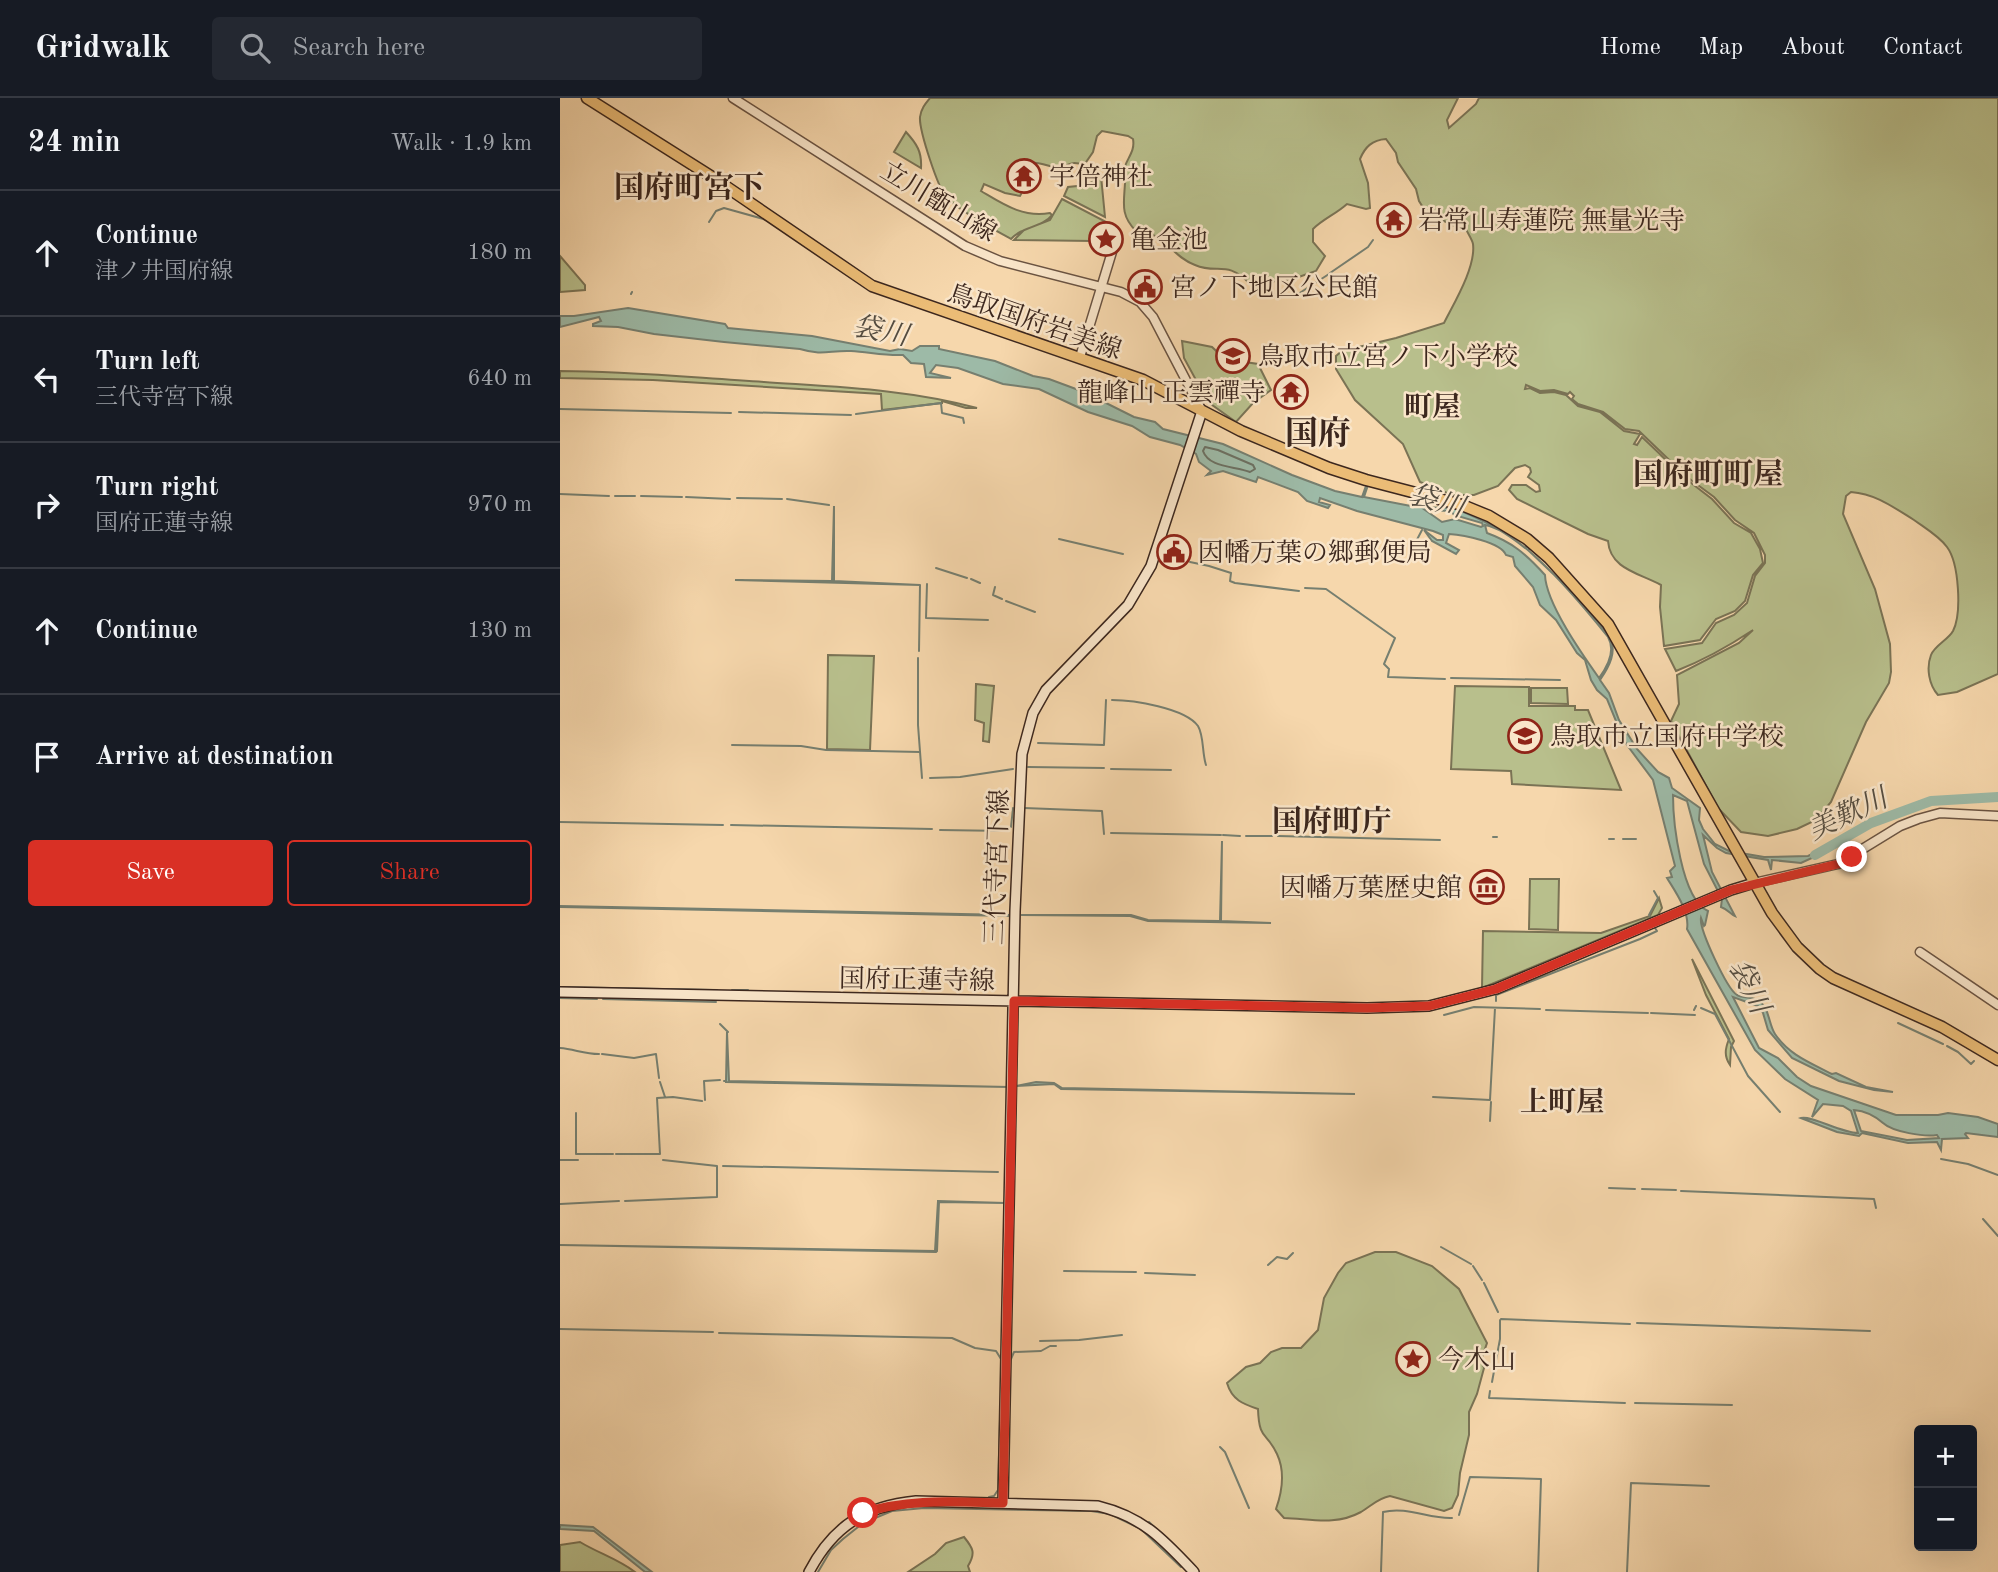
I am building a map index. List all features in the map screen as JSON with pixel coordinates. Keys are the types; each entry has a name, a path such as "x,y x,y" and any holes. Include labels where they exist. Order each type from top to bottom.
{"main road":[{"name":"鳥取国府岩美線","path":"587,98 722,183 872,286 1143,380 1201,416 1326,467 1476,511 1527,539 1549,558 1608,624 1746,870 1788,937 1820,969 1848,986 1942,1027 1998,1060"},
{"name":"三代寺宮下線","path":"1003,1503 1020,764 1026,732 1045,690 1116,619 1136,593 1157,551 1175,488 1201,416"},
{"name":"国府正蓮寺線","path":"560,992 1367,1008 1429,1006 1496,989 1754,883"},
{"path":"809,1572 821,1549 863,1513 897,1503 916,1502 1098,1506 1122,1512 1152,1530 1193,1572"}],"street":[{"name":"立川甑山線","path":"733,98 965,246 1000,261 1129,296 1148,309 1164,336 1201,416"},
{"path":"1080,357 1115,242"},
{"path":"1754,883 1838,864 1900,826 1918,819 1940,813 1998,816"},
{"path":"1920,952 1998,1005"}],"green space":[{"path":"930,98 1458,98 1447,120 1449,128 1476,104 1479,98 1998,98 1998,674 1957,692 1938,695 1929,671 1931,655 1953,631 1958,613 1957,576 1951,554 1936,536 1899,510 1876,498 1851,492 1846,496 1843,514 1875,589 1890,644 1889,683 1866,722 1831,802 1816,820 1797,829 1768,836 1741,832 1718,808 1671,721 1679,704 1677,675 1739,643 1753,630 1676,671 1665,649 1702,643 1716,623 1734,615 1747,603 1755,576 1765,563 1765,555 1754,533 1735,520 1714,497 1687,477 1639,431 1625,429 1603,412 1578,404 1572,399 1574,396 1570,392 1540,391 1526,385 1525,389 1530,388 1540,393 1566,395 1578,406 1600,412 1624,431 1640,434 1634,444 1637,445 1642,437 1686,479 1712,499 1734,523 1751,533 1760,549 1763,563 1753,575 1745,601 1735,611 1716,619 1700,640 1664,646 1661,585 1620,564 1614,558 1608,541 1517,499 1509,490 1512,485 1526,485 1536,492 1540,491 1539,485 1528,477 1530,468 1525,465 1515,468 1498,486 1474,495 1452,495 1420,482 1403,444 1355,400 1336,369 1336,356 1342,351 1444,323 1471,263 1473,244 1466,229 1426,212 1416,189 1386,139 1370,145 1360,159 1368,183 1370,208 1347,204 1313,229 1313,242 1325,256 1316,271 1293,279 1250,284 1235,272 1203,268 1186,261 1155,236 1136,231 1127,220 1124,203 1124,168 1132,150 1133,139 1102,131 1084,165 1074,163 1060,167 1036,163 1020,166 1014,180 1024,189 1020,196 984,184 981,191 1005,205 1031,214 1052,215 1011,239 953,203 943,192 926,146 920,117"},
{"path":"906,132 918,148 921,168 894,152"},
{"path":"1101,176 1105,217 1064,196 1068,187 1087,185"},
{"path":"1062,199 1112,225 1115,228 1112,238 1093,241 1014,240 1024,230 1050,220"},
{"path":"560,256 585,285 585,290 560,292"},
{"path":"1182,341 1212,347 1225,359 1258,364 1271,390 1253,403 1236,422 1208,402 1184,358"},
{"path":"560,371 636,373 818,385 924,397 977,408 966,408 942,401 882,410 881,394 653,380 560,378"},
{"path":"828,655 874,656 870,750 827,749"},
{"path":"976,684 994,686 989,742 983,741 984,723 975,720"},
{"path":"1455,686 1529,687 1529,706 1575,706 1575,710 1588,710 1621,790 1512,784 1511,771 1451,769"},
{"path":"1531,688 1567,688 1568,704 1531,703"},
{"path":"1530,879 1559,879 1558,930 1529,929"},
{"path":"1659,898 1662,908 1658,915 1482,988 1483,931 1601,933 1650,916"},
{"path":"1692,959 1734,1041 1730,1065 1726,1052 1729,1039 1706,995"},
{"path":"1375,1252 1396,1252 1432,1266 1459,1289 1487,1343 1481,1360 1484,1368 1469,1412 1469,1435 1458,1495 1452,1508 1444,1511 1390,1496 1342,1519 1323,1521 1284,1518 1276,1509 1282,1482 1281,1467 1277,1454 1262,1432 1258,1409 1239,1400 1232,1394 1227,1383 1246,1367 1260,1363 1271,1352 1282,1348 1301,1348 1318,1330 1324,1298 1338,1273 1346,1263"},
{"path":"964,1537 972,1551 968,1566 970,1572 908,1572 946,1543"},
{"path":"580,1542 635,1572 560,1572 560,1545"}],"water":[{"path":"628,308 725,324 728,328 812,336 890,351 912,351 920,346 939,346 939,349 995,361 1033,376 1049,379 1084,392 1134,417 1155,422 1163,429 1223,444 1335,491 1362,497 1367,483 1450,507 1500,530 1485,525 1487,533 1518,550 1545,575 1551,600 1558,614 1599,678 1611,653 1608,637 1554,574 1609,636 1612,653 1609,664 1600,680 1609,693 1619,720 1637,749 1658,772 1669,778 1672,788 1700,808 1699,820 1715,844 1729,851 1764,857 1808,856 1825,848 1827,851 1801,863 1772,860 1771,870 1768,860 1726,853 1703,835 1712,872 1735,916 1721,907 1722,899 1704,864 1687,801 1673,795 1677,840 1685,876 1699,904 1708,911 1704,926 1701,918 1704,934 1732,990 1737,995 1762,1003 1775,1034 1787,1048 1801,1058 1866,1087 1893,1092 1874,1090 1839,1081 1792,1058 1768,1030 1758,1006 1733,997 1759,1048 1778,1058 1797,1077 1811,1086 1896,1115 1948,1113 1978,1117 1998,1124 1998,1137 1966,1133 1968,1138 1942,1139 1941,1150 1937,1142 1908,1143 1862,1133 1859,1136 1837,1132 1801,1118 1858,1133 1851,1111 1843,1106 1823,1104 1812,1117 1818,1100 1785,1079 1755,1050 1687,929 1684,909 1667,878 1672,877 1670,871 1675,866 1653,780 1615,724 1607,699 1591,680 1585,660 1577,653 1556,620 1540,605 1533,587 1515,566 1513,557 1506,555 1497,546 1449,534 1446,543 1459,550 1456,554 1432,541 1424,530 1437,540 1443,540 1443,535 1433,531 1357,511 1320,498 1319,502 1330,505 1328,508 1307,501 1298,492 1258,477 1256,482 1223,471 1207,475 1211,471 1199,462 1196,454 1180,445 1150,437 1132,426 1088,412 1039,389 1003,384 958,368 936,365 930,373 951,378 926,377 924,364 911,363 903,355 851,351 815,352 593,326 601,321 599,317 560,327 560,316","holes":["1368,485 1451,508 1416,507 1364,497","1425,510 1451,511 1454,515 1482,523 1483,526 1455,519 1442,522","1854,1110 1870,1114 1894,1129 1937,1135 1939,1138 1907,1140 1861,1131"]},
{"path":"834,506 834,581 920,585 735,580 832,581"},
{"path":"1222,841 1221,921 1271,923 1148,921 1130,916 1021,915 1131,915 1148,920 1220,921"},
{"path":"560,907 1010,915 1010,916"},
{"path":"727,1032 729,1081 1009,1087 726,1082"},
{"path":"1036,1082 1054,1083 1062,1088 1355,1094 1061,1089 1054,1084 1016,1086"},
{"path":"938,1201 1005,1203 939,1202 936,1252 560,1245 935,1251"},
{"path":"560,1525 593,1527 652,1572 645,1572 594,1531 560,1529"}],"waterway":[{"path":"709,222 716,211 724,208 767,220"},
{"path":"1330,273 1368,247 1373,240"},
{"path":"1295,296 1329,274"},
{"path":"856,414 941,403 942,413 963,418 964,423"},
{"path":"560,409 731,413"},
{"path":"739,412 851,415"},
{"path":"560,494 609,496"},
{"path":"615,496 635,496"},
{"path":"641,496 682,497"},
{"path":"686,497 730,499"},
{"path":"737,498 782,499"},
{"path":"787,499 829,505"},
{"path":"1410,553 1422,530"},
{"path":"1059,539 1123,554"},
{"path":"1190,562 1231,573 1230,581 1235,583 1299,591"},
{"path":"936,568 967,578"},
{"path":"971,579 980,583"},
{"path":"927,584 926,618 988,620"},
{"path":"919,651 920,585"},
{"path":"995,587 993,595 1002,599"},
{"path":"1305,588 1326,589 1395,638 1384,664 1389,669 1388,677 1445,679"},
{"path":"1006,601 1035,612"},
{"path":"918,658 918,725 922,778"},
{"path":"1451,678 1560,680"},
{"path":"1038,743 1104,745 1106,700"},
{"path":"1112,700 1158,706 1191,720 1200,730 1206,765"},
{"path":"732,745 920,752"},
{"path":"1028,767 1104,768"},
{"path":"930,778 960,777 1013,769"},
{"path":"1111,769 1171,770"},
{"name":"美歎川","path":"1815,855 1871,823 1931,801 1998,797"},
{"path":"1011,827 1013,808"},
{"path":"1024,808 1102,811 1104,834"},
{"path":"560,822 723,825"},
{"path":"731,825 932,829"},
{"path":"940,830 1007,831"},
{"path":"1111,833 1221,835"},
{"path":"1223,835 1240,836"},
{"path":"1246,836 1272,836"},
{"path":"1278,836 1440,840"},
{"path":"1609,839 1614,839"},
{"path":"1623,839 1636,839"},
{"path":"1651,918 1649,915 1658,898 1654,891"},
{"path":"1496,1001 1496,995 1640,939 1657,931 1655,928"},
{"path":"560,987 717,990"},
{"path":"732,990 748,990"},
{"path":"560,998 597,999"},
{"path":"603,999 716,1002"},
{"path":"1694,1010 1696,1006"},
{"path":"1444,1015 1474,1007 1540,1009"},
{"path":"1433,1097 1490,1100 1495,1008"},
{"path":"1701,1008 1715,1014 1748,1076 1780,1112"},
{"path":"1546,1010 1648,1013"},
{"path":"1651,1013 1695,1015"},
{"path":"1898,1023 1943,1044"},
{"path":"720,1024 728,1032"},
{"path":"1947,1046 1971,1064 1974,1061"},
{"path":"560,1048 599,1054"},
{"path":"602,1054 634,1058 656,1054 659,1078"},
{"path":"705,1100 704,1081 720,1080"},
{"path":"660,1082 665,1097"},
{"path":"616,1154 660,1154 657,1098 702,1101"},
{"path":"1490,1121 1491,1102"},
{"path":"576,1113 576,1154 613,1154"},
{"path":"1941,1159 1968,1164 1998,1175"},
{"path":"560,1160 578,1160"},
{"path":"625,1201 717,1197 717,1166 663,1160"},
{"path":"723,1166 998,1172"},
{"path":"1609,1188 1635,1189"},
{"path":"1642,1189 1676,1190"},
{"path":"1681,1191 1874,1199 1876,1208"},
{"path":"560,1204 619,1201"},
{"path":"1983,1219 1998,1236"},
{"path":"1441,1247 1471,1264"},
{"path":"1268,1265 1277,1257 1287,1259 1293,1253"},
{"path":"1473,1266 1482,1280"},
{"path":"1064,1271 1136,1272"},
{"path":"1145,1273 1195,1275"},
{"path":"1484,1283 1498,1312"},
{"path":"1501,1319 1630,1324"},
{"path":"1492,1382 1500,1339 1500,1320"},
{"path":"1637,1323 1870,1331"},
{"path":"560,1329 713,1332"},
{"path":"719,1333 952,1338 975,1348 996,1351 1001,1359"},
{"path":"1040,1341 1122,1335"},
{"path":"1011,1359 1014,1352 1041,1351 1056,1346"},
{"path":"1490,1391 1489,1398 1625,1403"},
{"path":"1635,1403 1732,1405"},
{"path":"989,1497 994,1496 998,1490 1000,1420"},
{"path":"1220,1447 1225,1452 1249,1508"},
{"path":"1459,1515 1470,1477 1541,1479 1538,1572"},
{"path":"1627,1572 1631,1483 1709,1486"},
{"path":"818,1572 831,1550 863,1523 892,1511 924,1508 1091,1511 1110,1514 1141,1529 1181,1567"},
{"path":"1381,1572 1383,1512 1401,1511 1452,1518"},
{"path":"1149,1522 1182,1553"}],"place":[{"name":"宇倍神社","path":"1024,176"},
{"name":"岩常山寿蓮院 無量光寺","path":"1394,220"},
{"name":"亀金池","path":"1106,239"},
{"name":"宮ノ下地区公民館","path":"1145,287"},
{"name":"鳥取市立宮ノ下小学校","path":"1233,356"},
{"name":"龍峰山 正雲禪寺","path":"1291,392"},
{"name":"因幡万葉の郷郵便局","path":"1174,552"},
{"name":"鳥取市立国府中学校","path":"1525,736"},
{"name":"因幡万葉歴史館","path":"1487,887"},
{"name":"今木山","path":"1413,1359"}],"district":[{"name":"国府町宮下","path":"689,187"},
{"name":"町屋","path":"1432,406"},
{"name":"国府","path":"1318,432"},
{"name":"国府町町屋","path":"1708,474"},
{"name":"国府町庁","path":"1332,821"},
{"name":"上町屋","path":"1562,1101"}],"route":[{"path":"863,1513 897,1503 1003,1503 1014,1001 1367,1008 1429,1006 1496,989 1731,890 1838,864 1852,857"}],"water label":[{"name":"袋川","path":"881,330"},
{"name":"袋川","path":"1437,500"},
{"name":"袋川","path":"1750,986"}]}
